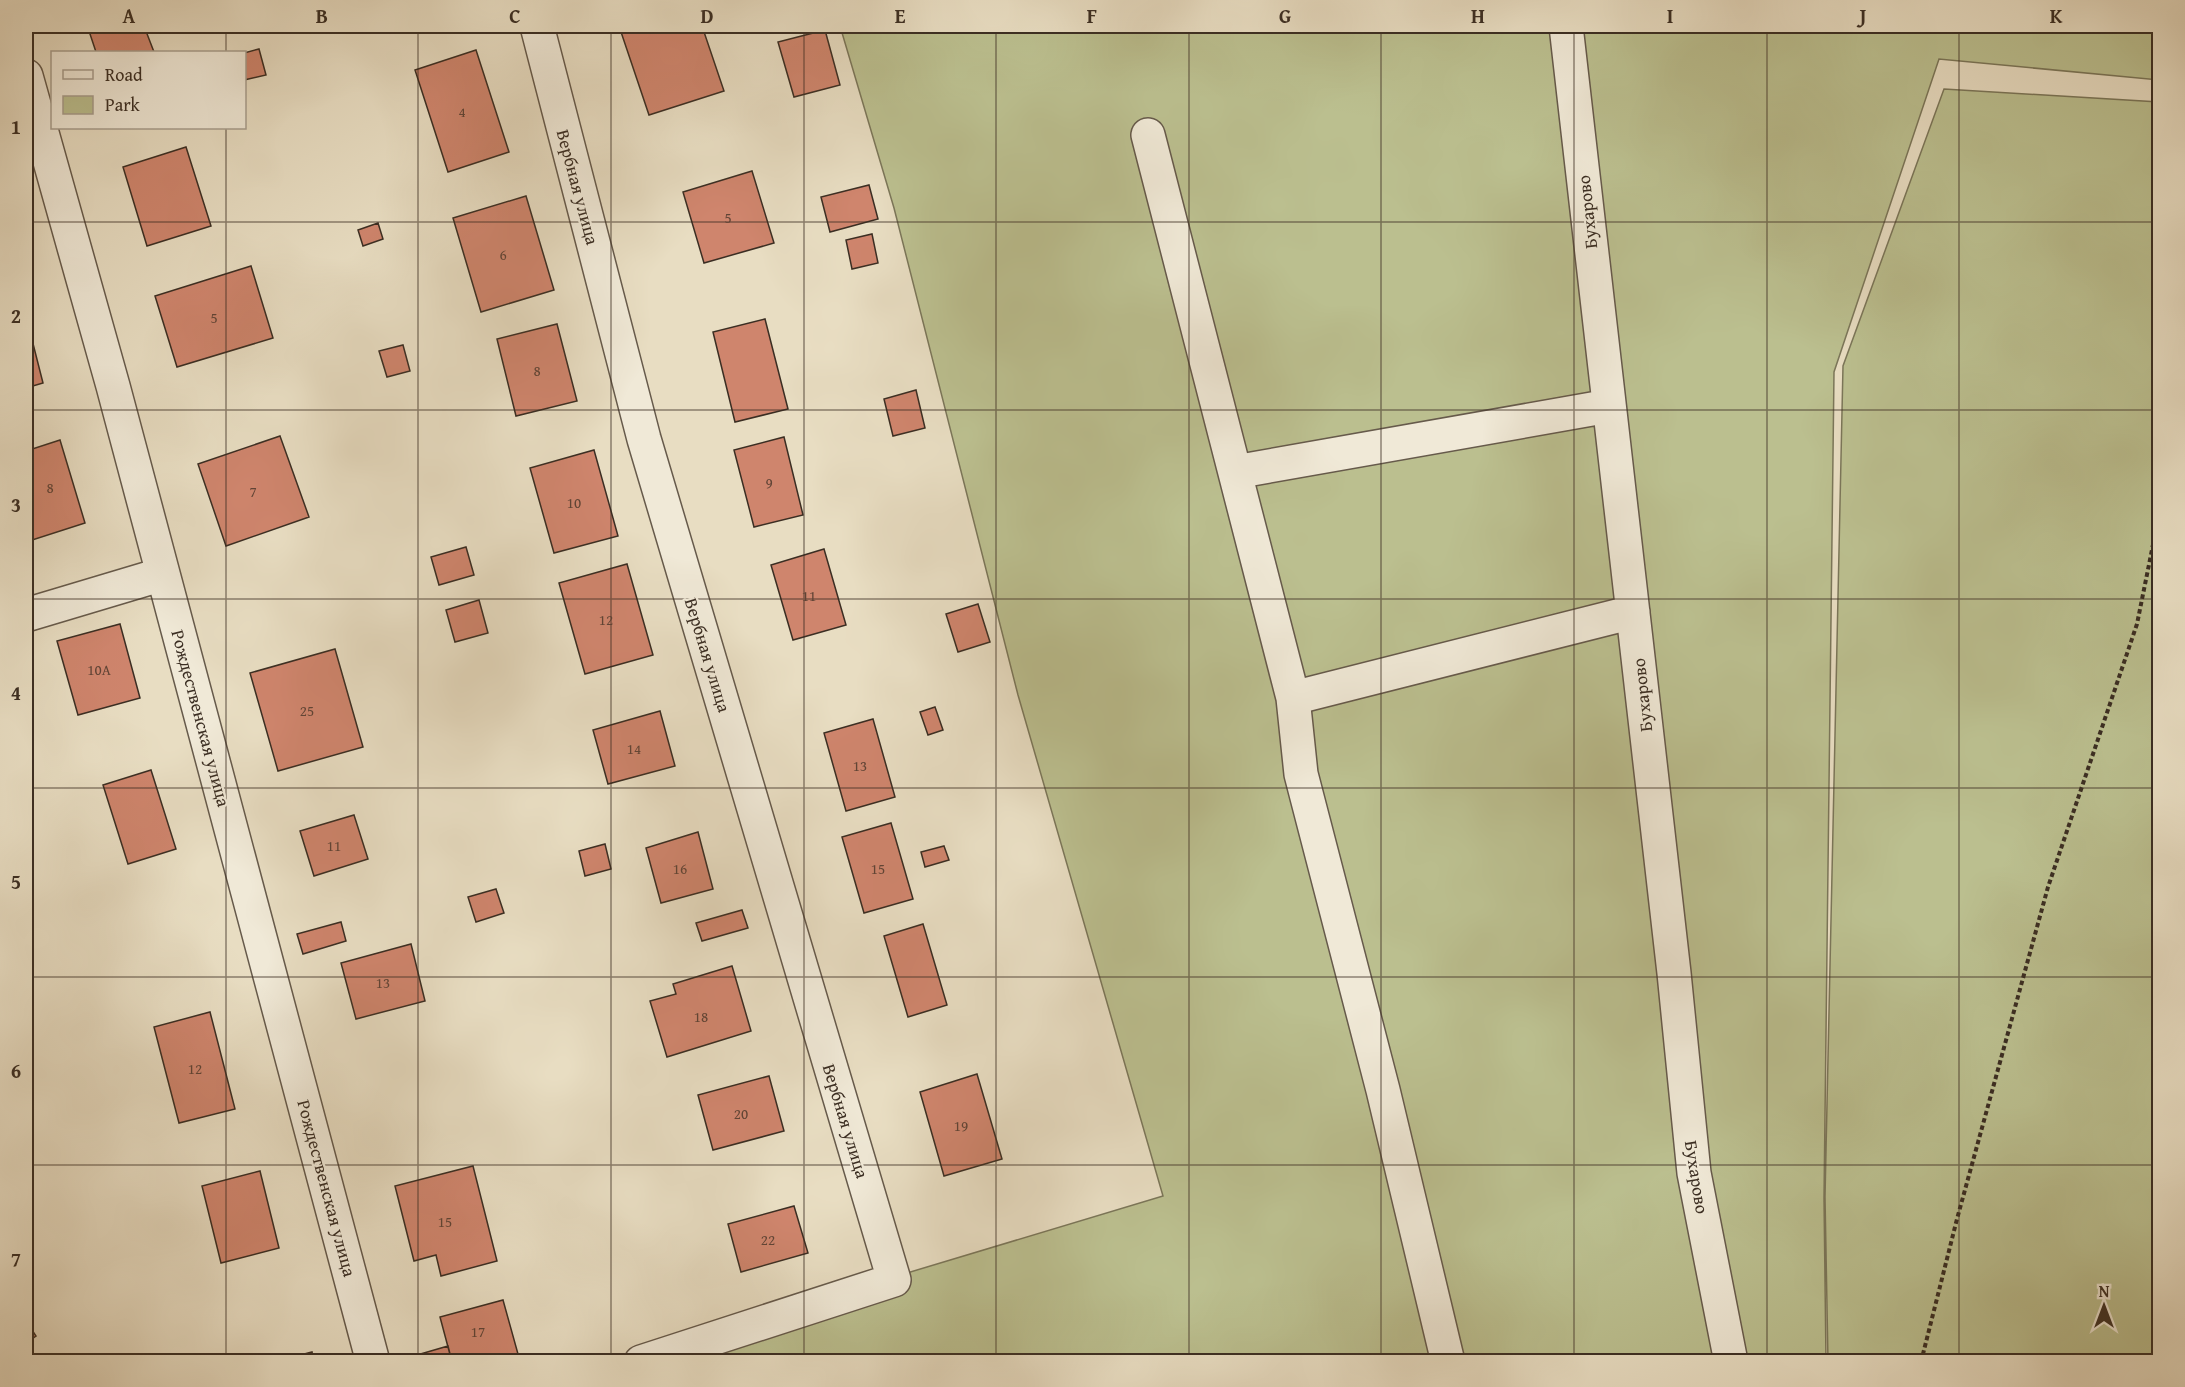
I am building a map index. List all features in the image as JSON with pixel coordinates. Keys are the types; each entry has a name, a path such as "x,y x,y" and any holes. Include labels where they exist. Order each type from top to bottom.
{"street":[{"name":"Вербная улица","path":"537,26 644,439 894,1280 641,1362"},
{"name":"Бухарово","path":"1566,26 1694,1173 1731,1362"},
{"name":"Рождественская улица","path":"26,76 163,574 373,1362"},
{"path":"1148,135 1293,698 1301,774 1383,1090 1448,1362"},
{"path":"1235,472 1609,406"},
{"path":"26,615 163,574"},
{"path":"1293,698 1633,612"}],"path":[{"path":"1921,1362 1960,1207 2048,887 2137,624 2160,510"}],"green space":[{"path":"840,26 2159,26 2159,80 1939,59 1834,372 1824,1198 1826,1361 686,1362 906,1292 907,1273 1163,1196 1018,695 894,208"},
{"path":"1944,89 2159,102 2159,1361 1828,1361 1825,1197 1843,366"}],"building":[{"path":"103,26 144,26 154,51 96,51 89,31"},
{"path":"619,26 702,26 724,91 649,115"},
{"path":"825,30 840,85 794,97 778,42"},
{"path":"259,49 266,75 246,80 246,52"},
{"path":"476,50 509,152 448,172 415,70"},
{"path":"186,147 211,226 147,246 123,167"},
{"path":"752,171 774,243 704,263 683,192"},
{"path":"869,185 878,219 830,232 821,197"},
{"path":"526,196 554,290 481,312 453,218"},
{"path":"378,223 383,239 363,246 358,230"},
{"path":"872,234 878,263 852,269 846,240"},
{"path":"251,266 273,338 177,367 155,296"},
{"path":"26,316 43,383 26,388"},
{"path":"765,319 788,409 735,422 713,332"},
{"path":"557,324 577,401 516,416 497,339"},
{"path":"403,345 410,371 387,377 379,351"},
{"path":"916,390 925,428 893,436 884,399"},
{"path":"280,436 309,517 226,546 198,464"},
{"path":"784,437 803,515 754,527 734,450"},
{"path":"60,440 85,523 26,542 26,451"},
{"path":"594,450 618,536 554,553 530,468"},
{"path":"466,547 474,575 439,585 431,557"},
{"path":"824,549 846,625 793,640 771,565"},
{"path":"627,564 653,655 585,674 559,583"},
{"path":"479,600 488,633 455,642 446,610"},
{"path":"978,604 990,642 958,652 946,614"},
{"path":"120,624 140,698 78,715 57,641"},
{"path":"335,649 363,747 278,771 250,673"},
{"path":"935,707 943,730 928,735 920,712"},
{"path":"660,711 675,766 608,784 593,730"},
{"path":"873,719 895,797 846,811 824,733"},
{"path":"151,770 176,849 128,864 103,785"},
{"path":"354,815 368,859 314,876 300,831"},
{"path":"891,823 913,899 864,913 842,837"},
{"path":"698,832 713,889 661,903 646,848"},
{"path":"605,844 611,869 585,876 579,851"},
{"path":"944,846 949,860 925,867 921,852"},
{"path":"496,889 504,913 476,922 468,897"},
{"path":"742,910 748,928 702,941 696,923"},
{"path":"341,922 346,941 303,954 297,934"},
{"path":"923,924 947,1005 908,1017 884,936"},
{"path":"411,944 425,1001 356,1019 341,963"},
{"path":"732,966 751,1031 667,1057 650,1001 676,994 673,984"},
{"path":"210,1012 235,1109 179,1123 154,1027"},
{"path":"977,1074 1002,1159 944,1176 920,1092"},
{"path":"769,1076 784,1131 713,1150 698,1095"},
{"path":"473,1166 497,1261 441,1276 436,1255 414,1261 395,1186"},
{"path":"260,1171 279,1248 221,1263 202,1186"},
{"path":"794,1206 808,1253 741,1272 728,1224"},
{"path":"503,1300 518,1354 492,1362 452,1362 440,1317"},
{"path":"26,1321 36,1336 26,1343"},
{"path":"448,1346 452,1362 411,1362 410,1357"},
{"path":"312,1352 314,1362 274,1362"}]}
